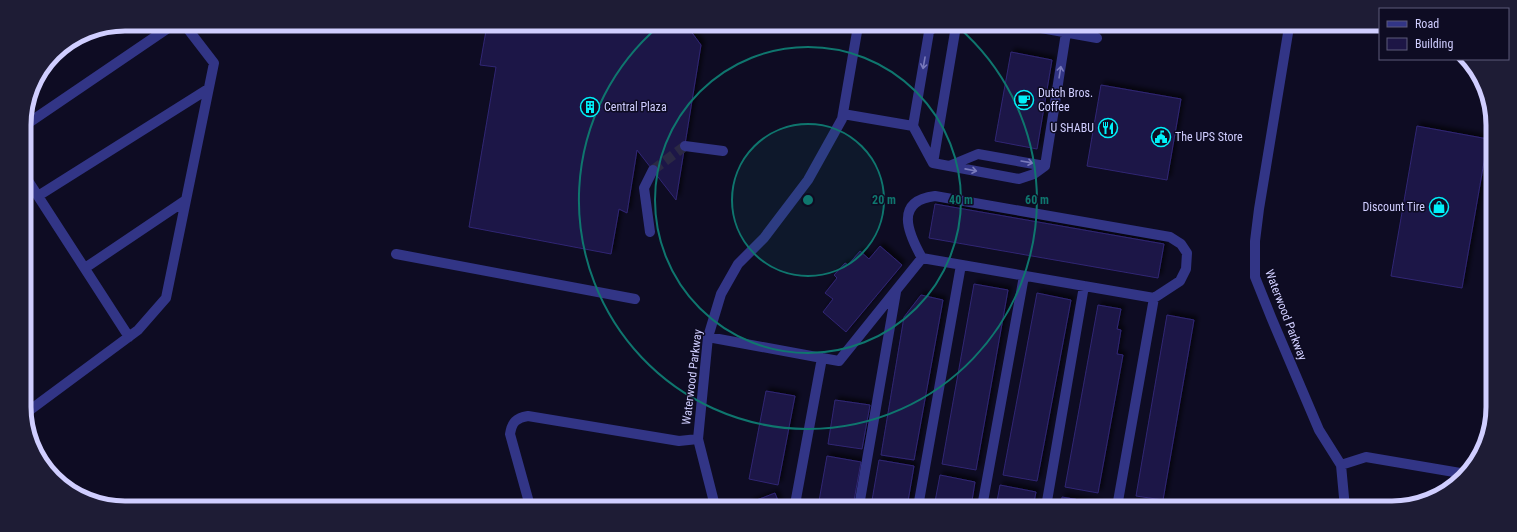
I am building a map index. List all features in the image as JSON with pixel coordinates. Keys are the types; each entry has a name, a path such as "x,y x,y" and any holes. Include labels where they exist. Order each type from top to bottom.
{"street":[{"path":"31,121 164,31"},
{"path":"31,408 138,330 166,298 214,63 189,31"},
{"name":"Waterwood Parkway","path":"714,501 698,439 708,336 721,294 738,264 764,238 808,180 842,119 857,31"},
{"path":"930,31 913,126 933,163"},
{"path":"933,163 955,31"},
{"path":"1056,31 1066,33 1086,31 1097,38"},
{"name":"Waterwood Parkway","path":"1288,31 1259,209 1255,241 1255,277 1319,430 1341,465 1344,501"},
{"path":"933,163 1019,179 1034,174 1045,166 1066,33"},
{"path":"38,196 208,89"},
{"path":"843,114 913,126"},
{"path":"685,146 724,151"},
{"path":"949,166 978,154 1045,166"},
{"path":"650,232 644,188 653,170"},
{"path":"31,186 129,337"},
{"path":"935,196 1170,237 1181,244 1187,253 1186,269 1180,281 1154,298 922,258 913,241 908,224 910,208 923,198 935,196"},
{"path":"85,268 186,200"},
{"path":"396,254 635,299"},
{"path":"708,336 839,361 922,258"},
{"path":"919,501 961,265"},
{"path":"983,501 1024,276"},
{"path":"1047,501 1084,286"},
{"path":"860,501 897,290"},
{"path":"1118,501 1154,298"},
{"path":"797,501 822,358"},
{"path":"529,501 510,434 512,425 518,418 528,416 679,441 698,439"},
{"path":"1341,465 1366,457 1458,473"}],"building":[{"name":"Central Plaza","path":"486,31 691,31 701,45 676,200 637,150 627,213 619,209 611,254 469,227 496,67 480,65"},
{"name":"Dutch Bros. Coffee","path":"1011,52 1052,60 1037,149 995,141"},
{"path":"1101,85 1181,99 1167,180 1087,166"},
{"name":"Discount Tire","path":"1417,126 1486,139 1486,150 1462,288 1391,276"},
{"path":"935,204 1164,244 1158,278 929,238"},
{"path":"880,246 902,265 846,332 823,312 833,299 825,293 837,278 834,275 845,263 848,265 860,251 869,259"},
{"path":"974,284 1008,290 976,470 942,464"},
{"path":"1037,293 1071,300 1037,481 1003,475"},
{"path":"921,295 943,300 914,460 881,455 904,317"},
{"path":"1098,305 1121,309 1117,329 1121,330 1117,354 1123,355 1098,493 1065,487"},
{"path":"1167,315 1194,320 1163,500 1136,496"},
{"path":"766,391 795,396 778,485 749,479"},
{"path":"835,400 870,405 862,449 828,444"},
{"path":"827,456 861,462 854,501 819,501"},
{"path":"879,460 914,466 908,501 872,501"},
{"path":"940,475 975,482 972,501 935,501"},
{"path":"1000,485 1036,492 1034,501 997,501"},
{"path":"775,493 778,501 754,501"},
{"path":"1062,497 1085,501 1062,501"}],"tunnel":[{"path":"653,170 685,146"}],"place":[{"name":"Dutch Bros. Coffee","path":"1024,100"},
{"name":"Central Plaza","path":"590,107"},
{"name":"U SHABU","path":"1108,128"},
{"name":"The UPS Store","path":"1161,137"},
{"name":"Discount Tire","path":"1439,207"}]}
